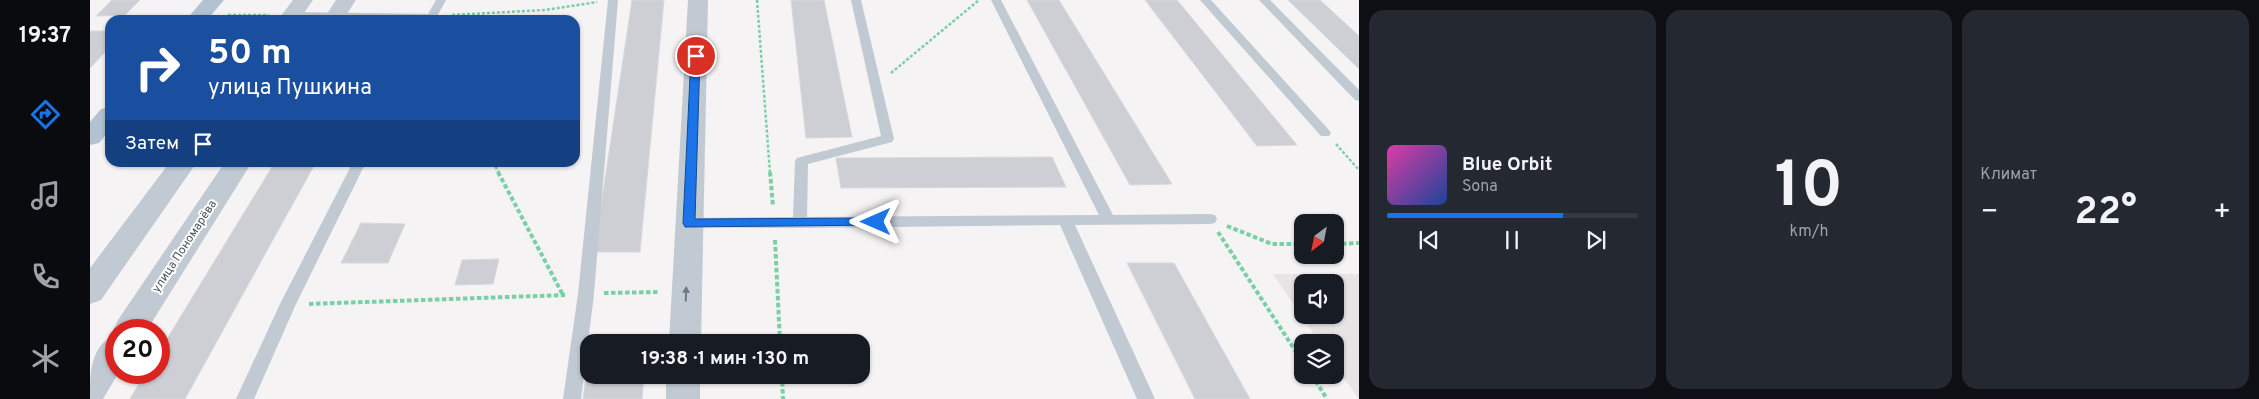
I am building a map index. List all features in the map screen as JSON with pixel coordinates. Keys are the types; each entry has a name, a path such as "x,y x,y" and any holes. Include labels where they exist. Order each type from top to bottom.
{"main road":[{"path":"90,137 105,120"}],"street":[{"path":"685,334 698,0"},
{"path":"90,291 180,167"},
{"name":"улица Пономарёва","path":"136,319 236,167"},
{"path":"90,389 105,366"},
{"path":"682,399 683,384"}],"lane":[{"path":"433,15 442,0"},
{"path":"572,399 586,294 607,0"},
{"path":"800,223 802,161 888,139 856,0"},
{"path":"996,0 1109,220"},
{"path":"1205,0 1325,132"},
{"path":"1264,0 1359,97"},
{"path":"294,12 338,11 391,15"},
{"path":"245,399 288,304 357,167"},
{"path":"689,223 1210,219"},
{"path":"1065,220 1146,399"}],"path":[{"path":"474,15 545,10 607,0"},
{"path":"757,0 774,223 780,334"},
{"path":"876,86 979,0"},
{"path":"205,10 224,14 294,12"},
{"path":"1325,132 1359,170"},
{"path":"496,167 563,295"},
{"path":"1210,219 1272,244 1294,244"},
{"path":"1210,219 1294,349"},
{"path":"1344,244 1359,243"},
{"path":"288,304 664,292"},
{"path":"782,384 783,399"},
{"path":"1318,384 1327,399"}],"shaded area":[{"path":"1273,274 1294,274 1294,305"},
{"path":"1344,274 1359,274 1359,399 1344,378 1344,334 1314,334 1307,324 1344,324"}],"building":[{"path":"112,0 140,0 125,15 96,16"},
{"path":"632,0 664,0 640,252 594,252"},
{"path":"791,0 824,0 852,137 806,138"},
{"path":"1027,0 1059,0 1172,184 1130,185"},
{"path":"1145,0 1177,0 1297,145 1257,146"},
{"path":"1288,0 1320,0 1359,36 1359,69"},
{"path":"90,31 105,31 105,52 90,68"},
{"path":"1052,157 1066,187 841,188 836,158"},
{"path":"272,167 313,167 185,399 130,399 139,384 170,384 170,334"},
{"path":"361,223 405,224 388,263 341,263"},
{"path":"499,259 493,284 455,285 462,260"},
{"path":"1127,263 1174,263 1250,399 1195,399"},
{"path":"585,384 643,384 642,399 583,399"}],"route":[{"path":"696,56 689,223 876,222"}]}
